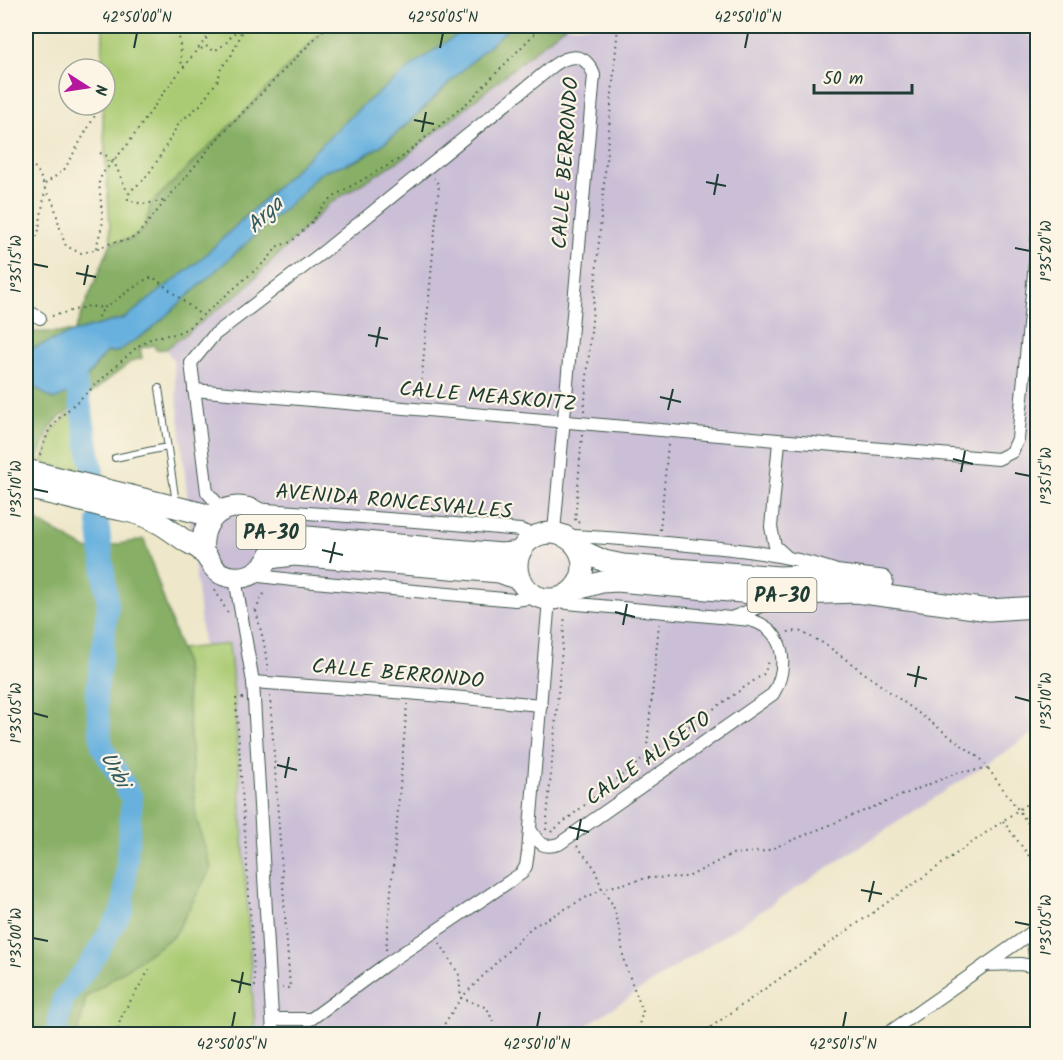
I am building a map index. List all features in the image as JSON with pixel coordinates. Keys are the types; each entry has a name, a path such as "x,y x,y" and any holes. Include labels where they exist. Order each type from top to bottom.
{"highway":[{"name":"PA-30","path":"28,476 160,523 203,553"},
{"name":"PA-30","path":"28,476 177,508 217,513 231,508 248,509 281,531 296,536 501,554 520,552"},
{"name":"PA-30","path":"217,513 204,531 202,542 203,553 208,563 216,571 251,580 269,558 273,546 272,533 266,521"},
{"name":"PA-30","path":"560,538 604,561 623,565 780,577 832,575 990,604"},
{"path":"518,579 517,562 527,542 560,538 584,563 582,578 558,599"},
{"name":"PA-30","path":"269,558 294,555 499,573 518,579 522,585 558,599 602,582 617,581 789,595 856,592 1038,606"},
{"path":"990,604 1038,596"},
{"path":"990,604 1038,617"}],"street":[{"name":"CALLE BERRONDO","path":"217,513 207,492 191,363 214,335 327,249 561,60 574,56 589,64 594,75 563,422 560,538"},
{"name":"CALLE MEASKOITZ","path":"194,390 998,459 1012,452 1018,439 1038,232"},
{"path":"26,310 40,318"},
{"path":"779,442 771,527 775,546 789,558"},
{"name":"AVENIDA RONCESVALLES","path":"248,509 473,525 520,530 560,538 604,537 747,550 811,563 855,578"},
{"path":"273,1035 253,682 241,613 251,580 292,580 515,600 558,599 567,603 752,620 765,627 777,639"},
{"path":"731,618 789,595"},
{"path":"273,1019 311,1019 385,965 522,873 526,866 541,705 558,599"},
{"name":"CALLE ALISETO","path":"530,828 540,843 548,847 559,844 773,694 781,680 783,664 782,652 777,639"},
{"name":"CALLE BERRONDO","path":"253,682 541,705"},
{"path":"1035,930 1035,957 1038,959"},
{"path":"893,1032 1035,930"},
{"path":"985,965 1020,964 1038,967"}],"lane":[{"path":"159,388 177,508"},
{"path":"115,458 167,447"}],"path":[{"path":"178,26 182,67"},
{"path":"96,248 103,222 99,183 102,174 128,144 182,67 199,50 216,26"},
{"path":"128,193 147,176 180,122 195,111 219,80 221,68 231,56 245,26"},
{"path":"45,191 54,203 56,220 66,246 80,253 131,239 138,234 219,137 327,26"},
{"path":"28,476 49,430 57,420 138,346 154,337 175,334 188,328 268,259 278,246 291,242 312,222 321,207 401,158 468,102 542,26"},
{"path":"585,523 575,522 618,26"},
{"path":"199,50 206,46 214,51 225,44 234,33 240,33"},
{"path":"45,184 64,170 94,117"},
{"path":"100,153 107,156 108,166"},
{"path":"26,158 45,184 38,235 26,242"},
{"path":"113,160 128,193 128,200 142,204 165,200"},
{"path":"419,410 439,185 427,168"},
{"path":"98,317 104,308 153,277 201,315"},
{"path":"40,318 89,306 104,308"},
{"path":"658,542 669,432"},
{"path":"245,698 236,699 255,986 290,988 270,683 251,580"},
{"path":"212,584 230,622"},
{"path":"558,599 546,837 646,756 765,673 770,655 767,645 789,632 799,631 825,644 982,760 1038,837"},
{"path":"226,613 256,611"},
{"path":"646,756 659,612"},
{"path":"385,965 408,693"},
{"path":"438,1035 461,998 532,927 602,889 647,878 688,877 732,854 766,851 959,772 989,769"},
{"path":"701,1035 1038,796"},
{"path":"1004,821 1038,868"},
{"path":"568,838 586,855 594,867 602,889 613,904 620,931 624,962 643,1012 636,1035"},
{"path":"434,933 459,975 461,998"},
{"path":"115,1035 123,1013 151,968"},
{"path":"461,998 487,1008 495,1026"}],"shaded area":[{"path":"565,26 998,26 1037,36 1037,731 573,1034 244,1034 173,360 166,349 243,290 330,203 405,157"}],"green space":[{"path":"103,26 327,26 151,204 145,228 131,239 111,243 103,117 117,117 117,57 102,57"},
{"path":"327,26 470,26 363,105 199,261 125,318 74,332 111,243 131,239 145,228 151,204"},
{"path":"511,26 565,26 405,157 330,203 243,290 166,349 156,350 154,345 140,348 142,358 132,361 57,420 49,430 36,466 26,463 26,381 53,400 78,389 107,352 117,352 149,331 303,192 317,176 329,169 360,159 385,143"},
{"path":"26,332 74,332 26,351"},
{"path":"79,404 91,475 42,463 52,431"},
{"path":"26,517 30,517 88,550 144,539 185,664 196,818 211,868 174,936 86,997 78,1034 26,1034"},
{"path":"229,644 255,1034 78,1034 86,997 174,936 211,868 196,818 180,649"}],"water":[{"name":"Arga","path":"470,26 511,26 385,142 360,158 329,169 317,176 303,192 149,331 117,352 106,352 78,389 54,400 26,381 26,351 74,332 125,318 199,261 363,105 420,60"}],"waterway":[{"name":"Urbi","path":"72,359 93,473"},
{"name":"Urbi","path":"56,1034 63,999 92,961 123,909 132,798 102,747 96,697 108,606 98,522"}]}
